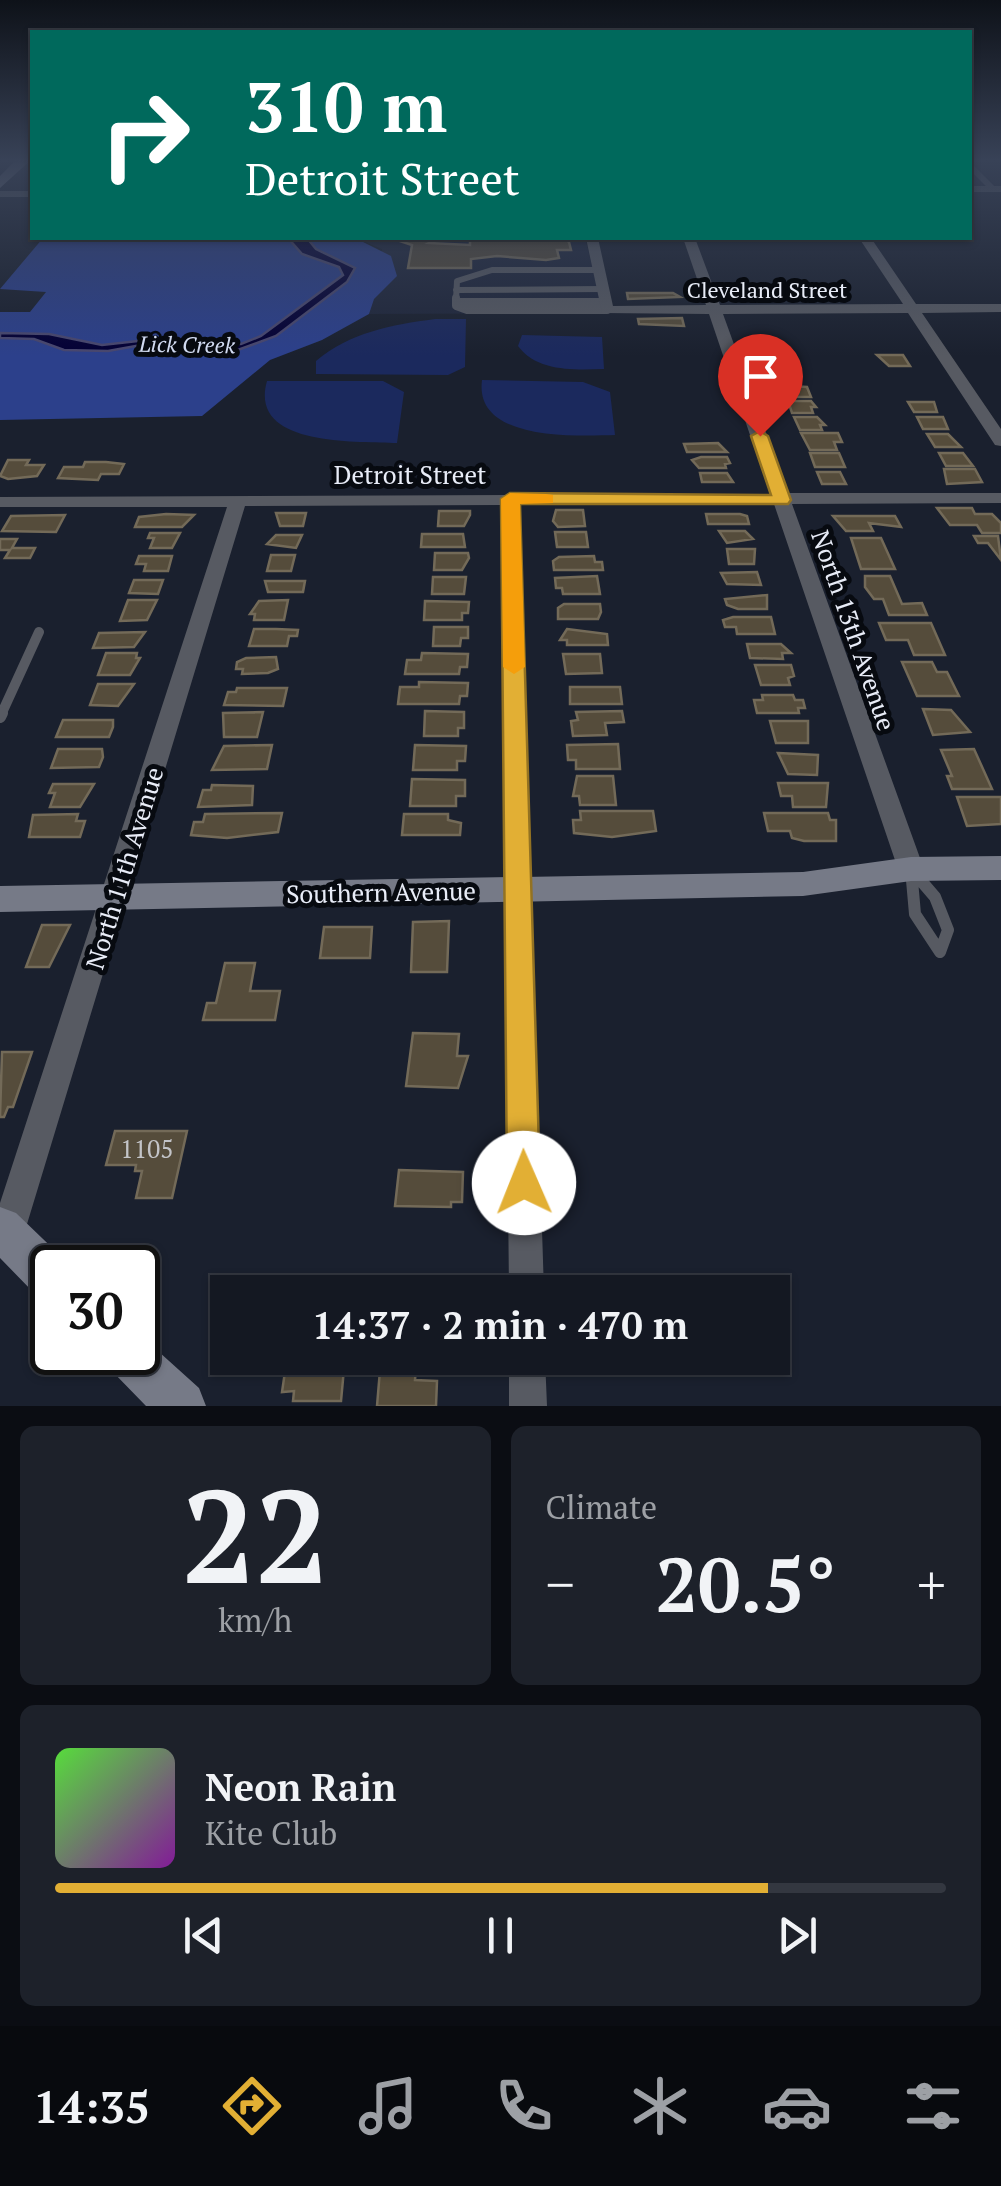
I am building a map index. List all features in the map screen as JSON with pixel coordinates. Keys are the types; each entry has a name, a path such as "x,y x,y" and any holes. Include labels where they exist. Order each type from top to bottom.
{"street":[{"path":"592,240 602,290"},
{"name":"North 13th Avenue","path":"690,240 911,869"},
{"path":"865,240 1001,441"},
{"name":"Cleveland Street","path":"602,290 714,309 1001,308"},
{"name":"Detroit Street","path":"0,502 1001,498"},
{"path":"510,499 526,1275"},
{"name":"North 11th Avenue","path":"4,1230 116,896 238,500"},
{"name":"Southern Avenue","path":"0,899 803,884 911,869 1001,868"},
{"path":"4,1230 30,1257"},
{"path":"150,1375 181,1406"},
{"path":"527,1375 528,1406"}],"lane":[{"path":"492,270 602,290 456,302 456,281 492,270"},
{"path":"456,290 602,290"},
{"path":"0,717 39,632"},
{"path":"911,869 935,897 948,930 940,952 918,927 908,900 911,869"}],"shaded area":[{"path":"41,240 359,240 391,256 397,276 374,299 369,314 322,340 270,360 202,416 0,420 0,312 30,312 46,292 0,289"},
{"path":"360,240 586,240 604,313 369,314 382,249"},
{"path":"435,319 466,319 465,367 448,375 316,374 316,361 343,343 387,327"},
{"path":"522,335 602,337 604,369 557,368 535,361 518,346"},
{"path":"482,380 583,382 610,392 615,435 553,434 510,424 494,414 484,400"},
{"path":"267,381 383,381 404,392 397,443 333,440 289,429 274,418 265,403"}],"water":[{"name":"Lick Creek","path":"290,240 309,240 316,249 355,268 347,282 276,336 235,351 158,342 108,351 64,350 34,339 0,338 0,333 49,334 102,345 156,339 241,344 261,336 343,275 339,267 302,254"}],"building":[{"path":"397,240 470,245 470,240 566,240 571,250 557,250 559,258 546,260 497,256 471,259 471,268 408,268 412,245"},
{"path":"627,293 673,293 680,297 628,299"},
{"path":"682,318 684,326 639,324 638,319"},
{"path":"877,355 903,355 910,366 889,366"},
{"path":"782,387 807,387 811,397 785,397"},
{"path":"788,401 811,401 816,407 811,407 813,413 792,413"},
{"path":"908,402 934,402 937,412 914,412"},
{"path":"794,417 817,417 825,425 820,425 822,430 800,430"},
{"path":"917,417 943,417 948,429 923,429"},
{"path":"801,433 838,433 842,442 834,442 837,450 810,450"},
{"path":"927,434 948,434 961,447 935,447"},
{"path":"718,443 727,452 687,452 684,444"},
{"path":"810,453 839,453 845,467 815,467"},
{"path":"939,453 963,453 973,466 946,466"},
{"path":"727,457 730,463 725,464 726,468 699,468 692,460"},
{"path":"8,460 44,465 37,476 8,479 0,476"},
{"path":"85,462 124,464 119,474 101,474 98,480 58,478 64,467 83,467"},
{"path":"944,469 975,469 982,482 947,484"},
{"path":"817,472 840,472 846,484 822,484"},
{"path":"700,473 727,473 733,482 702,482"},
{"path":"937,508 972,508 975,514 992,514 1001,523 1001,533 982,533 977,525 950,525"},
{"path":"556,510 583,510 585,526 558,527 553,521"},
{"path":"439,511 470,511 470,515 464,526 438,526"},
{"path":"276,513 306,513 303,526 280,526"},
{"path":"706,514 740,514 747,516 749,524 708,524"},
{"path":"65,515 56,532 2,531 11,516"},
{"path":"194,515 182,527 135,527 139,517"},
{"path":"833,516 895,516 901,527 869,523 873,531 846,531"},
{"path":"719,531 745,531 753,539 727,543"},
{"path":"555,532 586,532 588,547 557,547"},
{"path":"150,533 180,533 172,548 150,548 154,538 148,538"},
{"path":"422,534 463,534 465,547 421,547"},
{"path":"276,535 302,535 296,548 267,544"},
{"path":"974,536 998,536 1001,560 988,543 978,543"},
{"path":"851,538 881,538 895,569 861,569"},
{"path":"0,539 17,539 12,548 35,548 30,558 5,558 10,550 0,550"},
{"path":"727,549 755,549 754,564 729,564"},
{"path":"435,553 468,553 469,558 462,570 434,570"},
{"path":"271,555 295,555 291,571 267,571"},
{"path":"139,556 172,556 168,571 144,571 146,564 136,564"},
{"path":"594,556 595,562 602,562 603,570 554,570 553,561 559,557"},
{"path":"757,572 761,585 727,584 721,573"},
{"path":"597,576 600,594 563,594 562,588 556,588 555,578"},
{"path":"865,576 890,576 902,604 922,603 927,615 889,615 883,599 874,599 865,587"},
{"path":"433,577 466,577 464,594 432,594"},
{"path":"134,580 163,580 158,594 129,593"},
{"path":"265,581 305,581 303,592 268,592"},
{"path":"767,595 767,609 738,609 727,605 725,599"},
{"path":"128,600 157,600 147,620 120,621"},
{"path":"288,600 284,620 254,620 255,614 250,614 259,601"},
{"path":"425,601 469,602 468,613 462,613 462,620 424,620"},
{"path":"564,604 600,604 601,612 598,619 558,619 558,608"},
{"path":"771,617 775,634 737,634 736,627 725,627 723,620"},
{"path":"879,623 931,623 945,655 914,655 908,640 886,640"},
{"path":"434,627 468,627 468,638 461,638 460,646 433,646"},
{"path":"254,629 298,630 297,636 289,636 287,646 249,646"},
{"path":"567,629 607,634 608,645 567,645 567,640 560,640"},
{"path":"145,632 134,647 93,648 99,633"},
{"path":"747,644 781,644 791,653 782,653 783,659 750,658"},
{"path":"106,653 137,653 136,658 140,658 130,675 98,675"},
{"path":"422,653 468,654 467,667 460,667 459,674 405,674 407,660 421,660"},
{"path":"563,654 600,654 602,673 566,674"},
{"path":"276,657 278,669 268,673 242,674 243,669 236,669 237,662 246,658"},
{"path":"902,662 932,662 937,672 947,672 959,696 917,696"},
{"path":"755,665 791,665 794,676 788,678 790,685 761,685"},
{"path":"419,682 468,683 467,696 460,696 459,704 398,704 400,687 419,687"},
{"path":"98,684 134,684 118,706 90,705"},
{"path":"570,687 620,687 622,704 570,704"},
{"path":"237,688 287,688 283,706 224,705 228,692 236,692"},
{"path":"762,695 793,695 795,700 803,700 805,708 798,708 799,713 757,713 754,700 763,700"},
{"path":"923,709 951,710 970,732 933,735"},
{"path":"425,711 464,712 464,728 458,728 458,736 424,736"},
{"path":"622,711 624,722 605,723 607,735 573,736 571,721 578,720 576,712"},
{"path":"263,712 257,737 224,737 223,713"},
{"path":"63,720 113,720 113,727 109,737 56,737"},
{"path":"770,721 808,721 808,743 776,743"},
{"path":"618,744 620,769 576,769 576,760 568,760 567,745"},
{"path":"272,745 267,769 212,770 224,746"},
{"path":"415,745 466,746 465,761 457,761 457,770 413,770"},
{"path":"58,749 102,749 103,757 99,767 51,768"},
{"path":"974,749 992,789 952,789 947,776 952,776 941,750"},
{"path":"778,753 818,755 817,775 788,774"},
{"path":"577,776 613,776 616,805 580,805 579,796 573,796"},
{"path":"412,779 465,780 465,796 456,796 456,806 410,806"},
{"path":"778,783 828,783 826,807 793,807 792,796 781,796"},
{"path":"53,784 94,784 80,807 50,807 55,793 49,793"},
{"path":"212,785 253,786 252,805 198,807 203,790 211,790"},
{"path":"957,797 1001,797 1001,824 967,826"},
{"path":"580,811 653,811 656,831 612,837 574,833 573,820 581,820"},
{"path":"282,813 278,832 227,838 191,835 194,822 203,822 205,814"},
{"path":"764,813 828,813 830,820 836,820 836,841 804,841 792,838 790,831 768,831"},
{"path":"78,814 76,821 85,821 80,837 29,837 33,815"},
{"path":"404,814 448,814 448,820 461,823 460,835 402,835"},
{"path":"449,921 447,972 411,972 413,922"},
{"path":"42,925 70,925 49,967 26,967"},
{"path":"324,927 372,927 370,958 320,958"},
{"path":"225,963 255,963 250,991 280,991 275,1020 203,1020 207,1003 216,1003"},
{"path":"413,1033 459,1034 457,1056 468,1056 458,1088 406,1086"},
{"path":"2,1052 32,1052 13,1107 8,1107 4,1117 0,1117"},
{"path":"115,1131 187,1131 172,1198 136,1198 142,1171 135,1171 136,1165 106,1165"},
{"path":"399,1170 463,1172 462,1202 451,1202 451,1207 395,1206"},
{"path":"284,1375 343,1375 341,1401 293,1401 294,1391 282,1392"},
{"path":"380,1375 415,1375 415,1380 437,1381 436,1406 377,1406"}],"slow traffic":[{"path":"514,667 510,499 546,499"}],"route":[{"path":"524,1183 510,499 782,500 760,436"}]}
